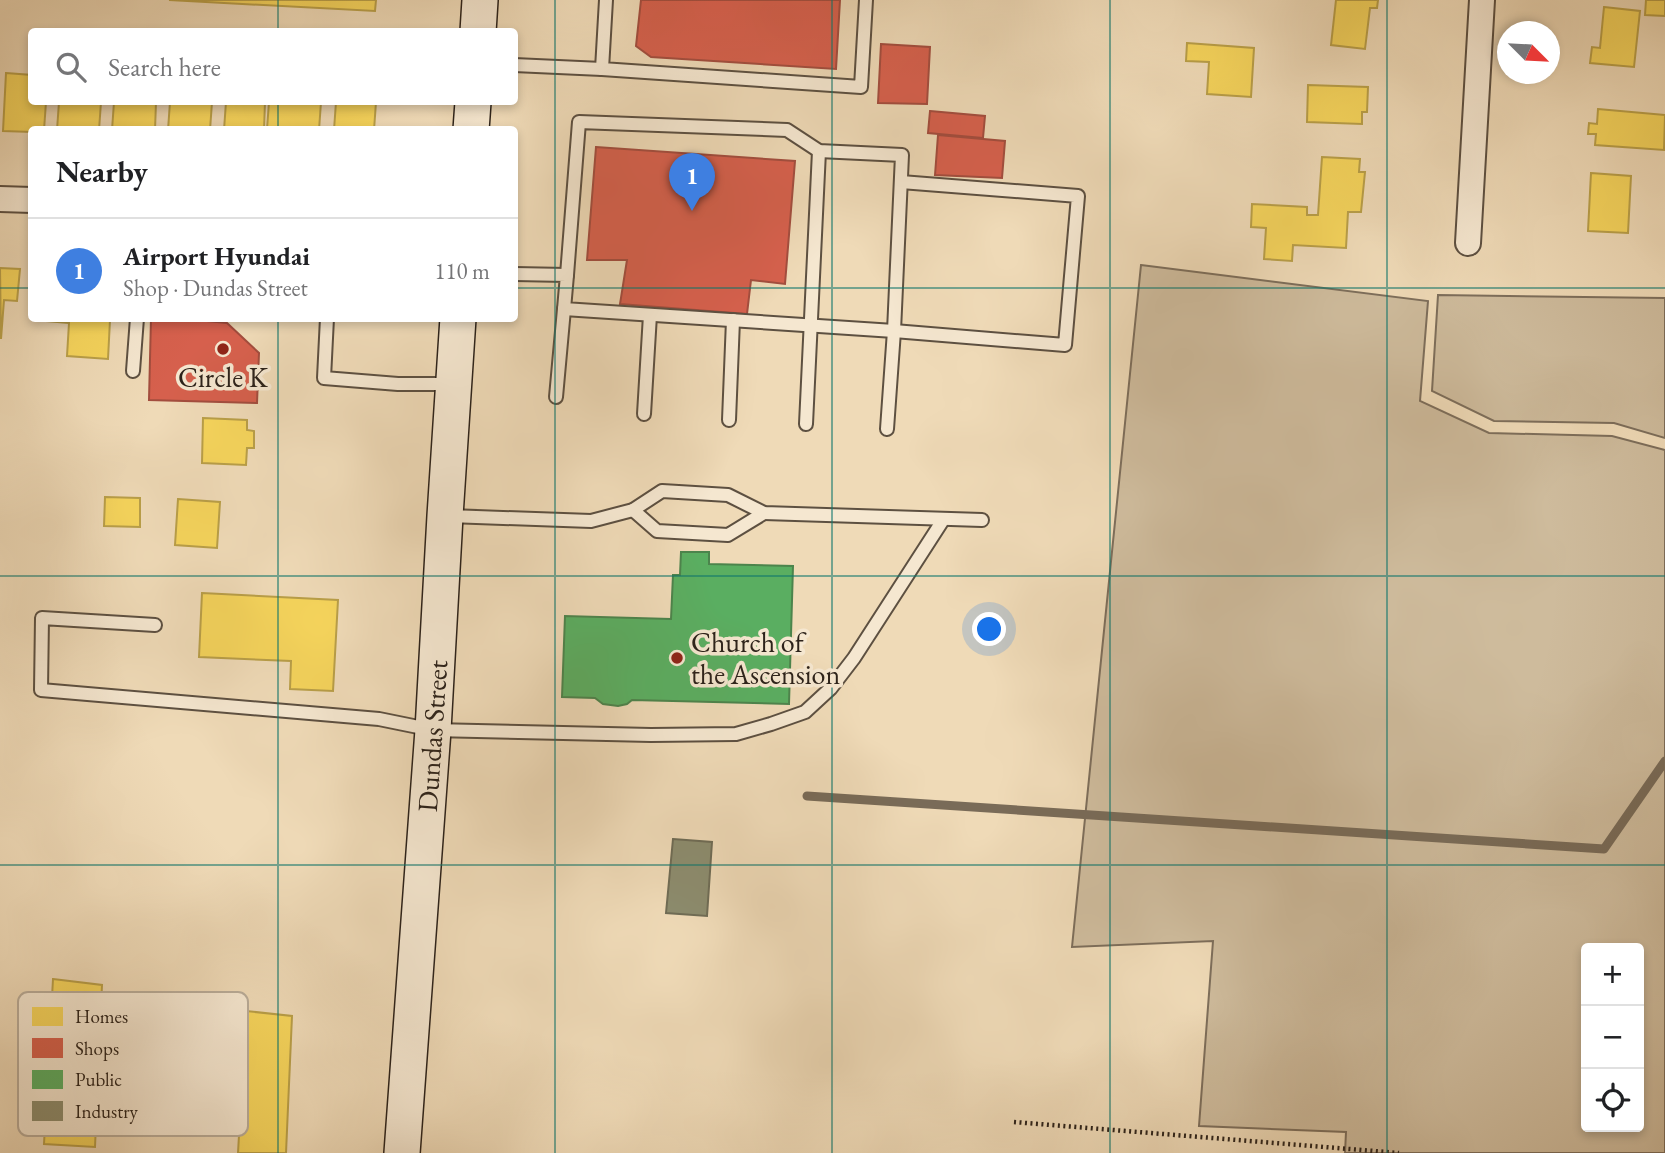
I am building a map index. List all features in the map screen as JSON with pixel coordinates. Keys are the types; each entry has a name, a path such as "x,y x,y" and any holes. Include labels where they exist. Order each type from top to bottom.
{"main road":[{"path":"478,28 480,0"},
{"path":"471,126 473,105"},
{"name":"Dundas Street","path":"402,1153 433,730 458,322"}],"street":[{"path":"1468,243 1482,0"},
{"path":"0,199 28,200"}],"lane":[{"path":"601,69 606,0"},
{"path":"518,65 861,87 866,0"},
{"path":"556,397 579,122 787,130 819,151 902,155 887,429"},
{"path":"806,424 819,151"},
{"path":"564,309 1065,345 1078,196 901,182"},
{"path":"518,274 566,275"},
{"path":"644,414 650,315"},
{"path":"729,420 733,320"},
{"path":"133,371 137,322"},
{"path":"327,322 324,378 398,384 454,384"},
{"path":"445,516 591,521 633,510 662,491 728,495 764,513 982,520"},
{"path":"633,510 657,531 728,535 764,513"},
{"path":"155,625 43,618 41,690 379,719 433,730 651,735 736,734 805,712 831,688 854,658 943,520"}],"path":[{"path":"1014,1122 1399,1153"}],"shaded area":[{"path":"1141,265 1428,301 1420,401 1489,433 1612,436 1665,450 1665,1153 1345,1153 1346,1132 1199,1126 1213,941 1072,947"},
{"path":"1438,295 1665,298 1665,438 1614,423 1494,421 1432,391"}],"building: Homes":[{"path":"169,0 376,0 375,11"},
{"path":"1336,0 1378,0 1377,8 1370,8 1365,49 1331,45"},
{"path":"1646,0 1665,0 1665,16 1645,15"},
{"path":"1604,7 1640,11 1634,67 1590,63 1592,47 1600,48"},
{"path":"1187,43 1254,48 1251,97 1207,94 1209,62 1186,61"},
{"path":"6,73 28,75 28,105 46,105 44,126 28,126 28,132 3,131"},
{"path":"1308,85 1368,87 1367,112 1362,112 1362,124 1307,122"},
{"path":"59,105 101,105 99,126 57,126"},
{"path":"114,105 156,105 155,126 112,126"},
{"path":"170,105 212,105 210,126 168,126"},
{"path":"226,105 265,105 264,126 224,126"},
{"path":"269,105 321,105 319,126 267,126"},
{"path":"336,105 376,105 374,126 334,126"},
{"path":"1598,109 1665,115 1664,150 1595,145 1596,134 1588,134 1589,123 1597,124"},
{"path":"1322,157 1360,159 1359,172 1365,172 1361,212 1348,212 1346,248 1293,245 1292,261 1264,259 1266,228 1251,227 1252,204 1307,207 1307,215 1318,215"},
{"path":"1591,173 1631,176 1628,233 1588,231"},
{"path":"0,268 20,269 17,301 4,300 1,339"},
{"path":"58,322 110,322 108,359 67,356 69,323"},
{"path":"203,418 247,420 247,430 254,431 254,448 247,448 246,465 202,463"},
{"path":"105,497 140,498 140,527 104,526"},
{"path":"178,499 220,502 217,548 175,545"},
{"path":"202,593 338,600 333,691 290,689 291,661 199,657"},
{"path":"53,979 102,985 102,992 52,992"},
{"path":"248,1011 292,1016 286,1153 238,1153 239,1136 248,1136"},
{"path":"44,1136 95,1136 95,1147 44,1144"}],"building: Shops":[{"path":"641,0 840,0 836,69 651,57 636,46"},
{"path":"881,44 930,47 927,104 878,103"},
{"path":"930,111 985,116 983,138 928,133"},
{"path":"938,135 1005,141 1002,178 935,175"},
{"path":"596,147 795,161 785,284 751,280 747,314 620,304 627,260 587,260"},
{"path":"151,322 227,323 259,353 257,403 149,400"}],"building: Public":[{"name":"Church of the Ascension","path":"681,552 709,552 709,564 793,566 789,704 632,700 618,706 603,704 595,698 562,697 565,616 671,619 673,575 680,575"}],"building: Industry":[{"path":"673,839 712,842 707,916 666,913"}],"waterway":[{"path":"807,796 1604,849 1665,761"}],"place":[{"name":"Airport Hyundai","path":"692,211"},
{"name":"Circle K","path":"223,349"},
{"name":"Church of the Ascension","path":"677,658"}]}
